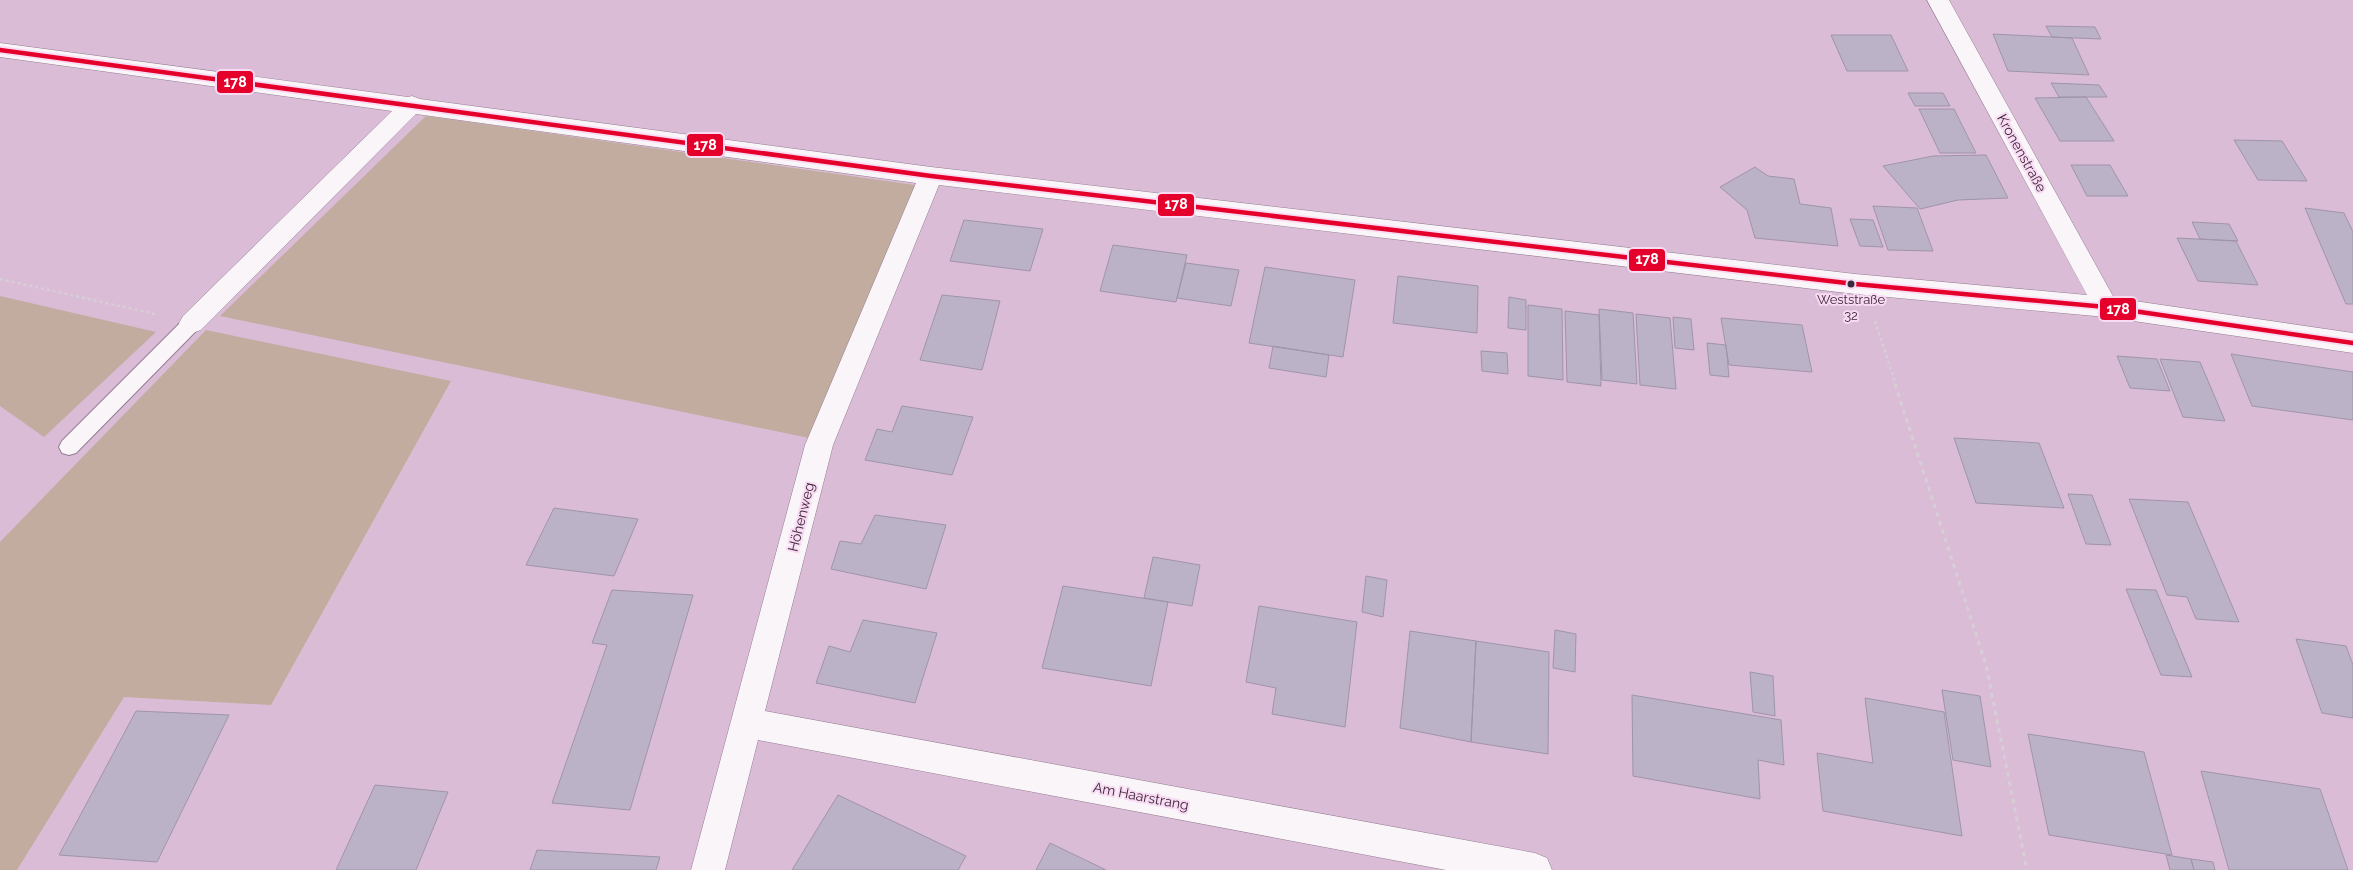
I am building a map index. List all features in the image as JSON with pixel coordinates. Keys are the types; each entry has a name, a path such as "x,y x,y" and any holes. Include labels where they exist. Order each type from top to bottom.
{"street":[{"name":"Kronenstraße","path":"1938,0 2106,307"},
{"path":"0,50 412,104 931,176 1863,285 2106,307 2353,343"},
{"path":"192,323 412,104"},
{"name":"Höhenweg","path":"708,870 748,723 819,445 931,176"},
{"name":"Am Haarstrang","path":"748,723 1535,870"}],"lane":[{"path":"69,447 192,323"}],"path":[{"path":"0,279 192,323"},
{"path":"1863,285 1986,665 2026,870"}],"shaded area":[{"path":"426,116 915,185 809,438 220,316"},
{"path":"0,296 156,332 44,437 0,406"},
{"path":"206,330 451,381 271,705 124,697 17,870 0,870 0,542"}],"building":[{"path":"2046,26 2095,27 2101,39 2052,37"},
{"path":"1993,34 2072,38 2089,75 2008,71"},
{"path":"1831,35 1891,35 1908,71 1847,71"},
{"path":"2051,83 2099,85 2107,97 2059,97"},
{"path":"1908,93 1943,93 1950,106 1915,106"},
{"path":"2086,97 2114,141 2060,141 2035,98"},
{"path":"1919,109 1954,109 1976,153 1940,153"},
{"path":"2234,140 2282,141 2307,181 2258,180"},
{"path":"1986,155 2008,198 1958,200 1920,209 1883,166 1933,156"},
{"path":"2071,165 2110,165 2128,196 2087,196"},
{"path":"1755,167 1768,176 1794,179 1800,204 1831,208 1838,246 1755,238 1747,210 1720,187"},
{"path":"1873,206 1917,208 1933,251 1888,250"},
{"path":"2305,208 2344,213 2353,232 2353,304 2346,304"},
{"path":"1850,219 1873,220 1883,247 1860,246"},
{"path":"964,220 1043,229 1030,271 950,261"},
{"path":"2192,222 2229,224 2238,241 2200,239"},
{"path":"2177,238 2236,241 2258,285 2198,281"},
{"path":"1113,245 1187,255 1176,302 1100,291"},
{"path":"1186,263 1239,270 1231,306 1177,298"},
{"path":"1265,267 1355,280 1343,357 1249,343"},
{"path":"1398,276 1478,286 1477,333 1393,323"},
{"path":"942,295 1000,301 982,370 920,360"},
{"path":"1509,297 1526,300 1526,330 1508,328"},
{"path":"1528,305 1562,309 1563,380 1528,376"},
{"path":"1599,309 1633,313 1637,384 1602,380"},
{"path":"1565,311 1599,315 1601,386 1567,382"},
{"path":"1636,314 1670,318 1676,389 1640,385"},
{"path":"1673,317 1691,319 1694,350 1675,348"},
{"path":"1721,318 1802,325 1812,372 1729,365"},
{"path":"1707,343 1726,345 1729,377 1710,375"},
{"path":"1273,346 1329,355 1326,377 1269,368"},
{"path":"1481,351 1507,353 1508,374 1482,371"},
{"path":"2231,354 2353,372 2353,420 2252,406"},
{"path":"2117,356 2157,359 2170,391 2130,388"},
{"path":"2160,359 2200,362 2225,421 2183,417"},
{"path":"902,406 973,417 952,475 865,460 877,429 892,432"},
{"path":"1954,438 2039,443 2064,508 1976,503"},
{"path":"2068,494 2092,495 2111,545 2086,544"},
{"path":"2129,499 2188,502 2239,622 2196,619 2187,597 2167,595"},
{"path":"554,508 638,519 614,576 526,565"},
{"path":"875,515 946,525 926,589 831,569 840,541 861,544"},
{"path":"1153,557 1200,565 1192,606 1144,598"},
{"path":"1366,576 1387,580 1383,617 1362,612"},
{"path":"1063,586 1168,602 1151,686 1042,668"},
{"path":"2126,589 2156,590 2192,677 2161,675"},
{"path":"612,590 693,595 630,810 552,803 607,645 592,643"},
{"path":"1259,606 1357,622 1345,727 1272,714 1276,688 1246,682"},
{"path":"863,620 937,633 915,703 816,683 829,646 850,652"},
{"path":"1555,630 1576,634 1575,672 1553,668"},
{"path":"1410,631 1476,641 1471,742 1400,728"},
{"path":"2296,639 2346,646 2353,665 2353,718 2322,713"},
{"path":"1476,641 1549,652 1548,754 1471,742"},
{"path":"1750,672 1773,676 1775,716 1753,712"},
{"path":"1942,690 1980,696 1991,767 1953,760"},
{"path":"1632,695 1781,720 1784,765 1758,760 1760,799 1633,776"},
{"path":"1865,698 1944,712 1962,836 1823,811 1817,753 1873,763"},
{"path":"136,711 229,715 157,862 59,855"},
{"path":"2028,734 2144,752 2172,855 2049,835"},
{"path":"2201,771 2320,789 2348,870 2229,870"},
{"path":"375,785 448,792 416,870 336,870"},
{"path":"838,795 966,856 958,870 792,870"},
{"path":"1050,843 1106,870 1036,870"},
{"path":"537,850 660,857 656,870 530,870"},
{"path":"2166,855 2191,859 2194,870 2170,870"},
{"path":"2191,859 2213,862 2215,870 2194,870"}],"transit line":[{"name":"178","path":"0,50 931,176 1855,284 2106,307 2353,343"}],"place":[{"name":"Weststraße 32","path":"1851,284"}]}
